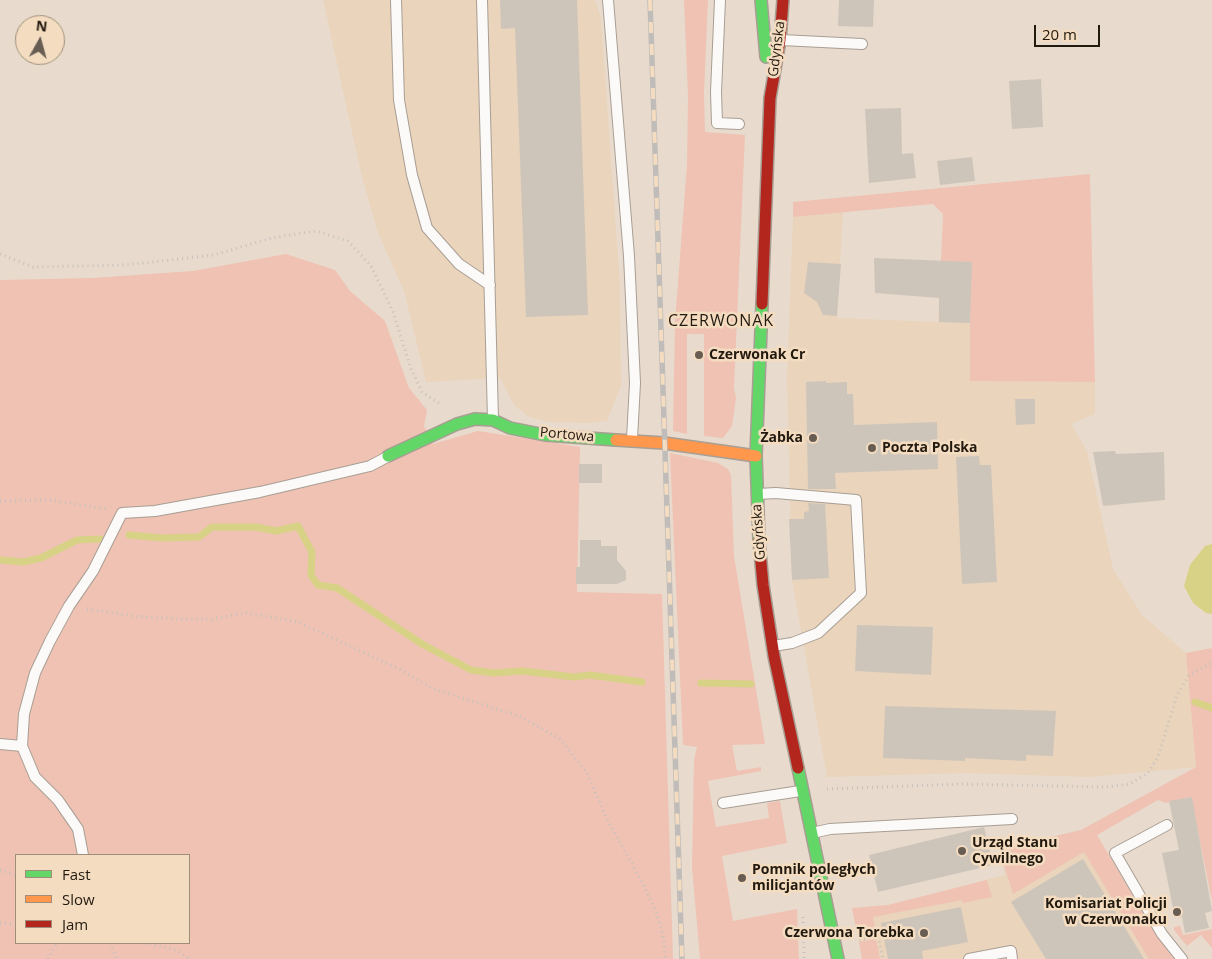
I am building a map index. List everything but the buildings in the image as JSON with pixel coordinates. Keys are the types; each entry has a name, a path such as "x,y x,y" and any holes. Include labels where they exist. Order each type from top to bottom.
{"main road":[{"name":"Gdyńska","path":"761,0 770,98"},
{"name":"Gdyńska","path":"782,0 780,40 770,98 756,456 757,494 763,584 772,646 838,959"},
{"name":"Portowa","path":"388,456 456,424 475,419 493,420 510,428 545,435 632,440 756,456"}],"lane":[{"path":"396,0 399,100 412,176 427,228 458,264 490,286"},
{"path":"482,0 493,420"},
{"path":"608,0 629,256 635,383 632,440"},
{"path":"720,0 716,92 717,123 740,124"},
{"path":"764,41 862,44"},
{"path":"83,854 78,829 58,800 35,777 22,746 24,714 35,673 69,606 93,571 122,513 155,511 260,492 370,466 388,456"},
{"path":"757,494 776,493 856,500 861,593 818,633 792,643 772,646"},
{"path":"0,744 22,746"},
{"path":"723,803 801,790"},
{"path":"811,833 830,829 1012,819"},
{"path":"1167,825 1115,853 1162,934 1182,959"},
{"path":"969,959 1011,951 1012,959"}],"path":[{"path":"0,254 32,267 125,265 214,255 272,238 316,231 348,241 371,266 393,312 411,369 422,392 448,408"},
{"path":"0,502 50,500 81,503 122,513"},
{"path":"69,606 133,616 212,619 246,613 298,622 353,650 399,669 434,689 519,716 560,739 587,773 607,819 657,914 664,941 664,959"},
{"path":"801,790 961,784 1105,787 1130,784 1148,773 1158,757 1177,694 1189,675 1212,663"},
{"path":"0,870 15,874"},
{"path":"0,923 15,924"},
{"path":"854,941 878,936 883,959"},
{"path":"48,959 56,944"},
{"path":"110,944 117,959"},
{"path":"149,944 176,950 188,959"}],"shaded area":[{"path":"323,0 595,0 601,18 620,285 621,386 607,421 588,423 548,422 529,417 514,405 500,378 426,382 404,291 378,233 362,177"},
{"path":"684,0 708,0 704,93 705,132 745,135 734,388 736,398 732,426 723,438 704,436 704,334 687,334 687,434 673,431 675,322 687,164 688,96"},
{"path":"1090,174 1095,382 970,381 970,323 941,261 943,214 933,204 793,217 793,202"},
{"path":"843,212 837,318 938,322 941,261 972,262 970,381 1095,382 1095,414 1071,424 1087,451 1113,569 1142,615 1186,653 1196,767 1090,777 965,773 827,777 792,580 787,378 793,217"},
{"path":"286,254 335,270 350,291 385,321 409,388 427,410 424,426 433,444 478,431 580,447 577,592 662,594 673,959 0,959 0,280 92,278 193,271"},
{"path":"670,453 718,463 728,469 731,475 734,556 765,744 732,745 737,771 761,767 761,771 708,781 716,827 769,818 767,803 780,801 787,843 722,856 733,921 797,909 799,959 700,959 692,867 694,760 697,747 683,745"},
{"path":"1212,544 1212,614 1206,613 1193,603 1184,586 1190,565 1205,546"},
{"path":"1212,648 1212,901 1191,797 1165,803 1158,800 1097,835 1153,929 1175,959 1149,959 1084,852 1013,894 999,849 1081,830 1196,767 1186,653"},
{"path":"1081,830 1160,959 862,959 852,908 888,905 1005,875 999,849"},
{"path":"987,880 992,897 963,903 962,900 873,917 876,933 858,937 852,908 888,905"},
{"path":"1180,926 1183,935 1212,929 1212,948 1201,935 1187,946 1174,930 1174,927"},
{"path":"876,939 880,959 862,959 859,942"}],"waterway":[{"path":"129,535 162,538 199,537 212,527 256,527 276,531 298,526 312,552 311,575 318,585 337,588 422,644 471,670 494,673 522,671 574,677 590,675 642,682"},
{"path":"0,560 23,562 41,558 77,540 100,539"},
{"path":"701,683 751,684"},
{"path":"1195,702 1212,708"}],"railway":[{"path":"650,0 682,959"}],"traffic: fast":[{"path":"761,0 766,57"},
{"path":"759,540 756,456 762,304"},
{"path":"388,456 457,424 475,419 493,420 510,428 545,435 616,440"},
{"path":"798,768 838,959"}],"traffic: slow":[{"path":"616,440 664,443 756,456"}],"traffic: jam":[{"path":"762,304 770,98 780,40 783,0"},
{"path":"759,540 763,585 774,656 798,768"}],"place":[{"name":"Czerwonak Cr","path":"699,355"},
{"name":"Żabka","path":"813,438"},
{"name":"Poczta Polska","path":"872,448"},
{"name":"Urząd Stanu Cywilnego","path":"962,851"},
{"name":"Pomnik poległych milicjantów","path":"742,878"},
{"name":"Komisariat Policji w Czerwonaku","path":"1177,912"},
{"name":"Czerwona Torebka","path":"924,933"}],"district":[{"name":"CZERWONAK","path":"721,321"}]}
